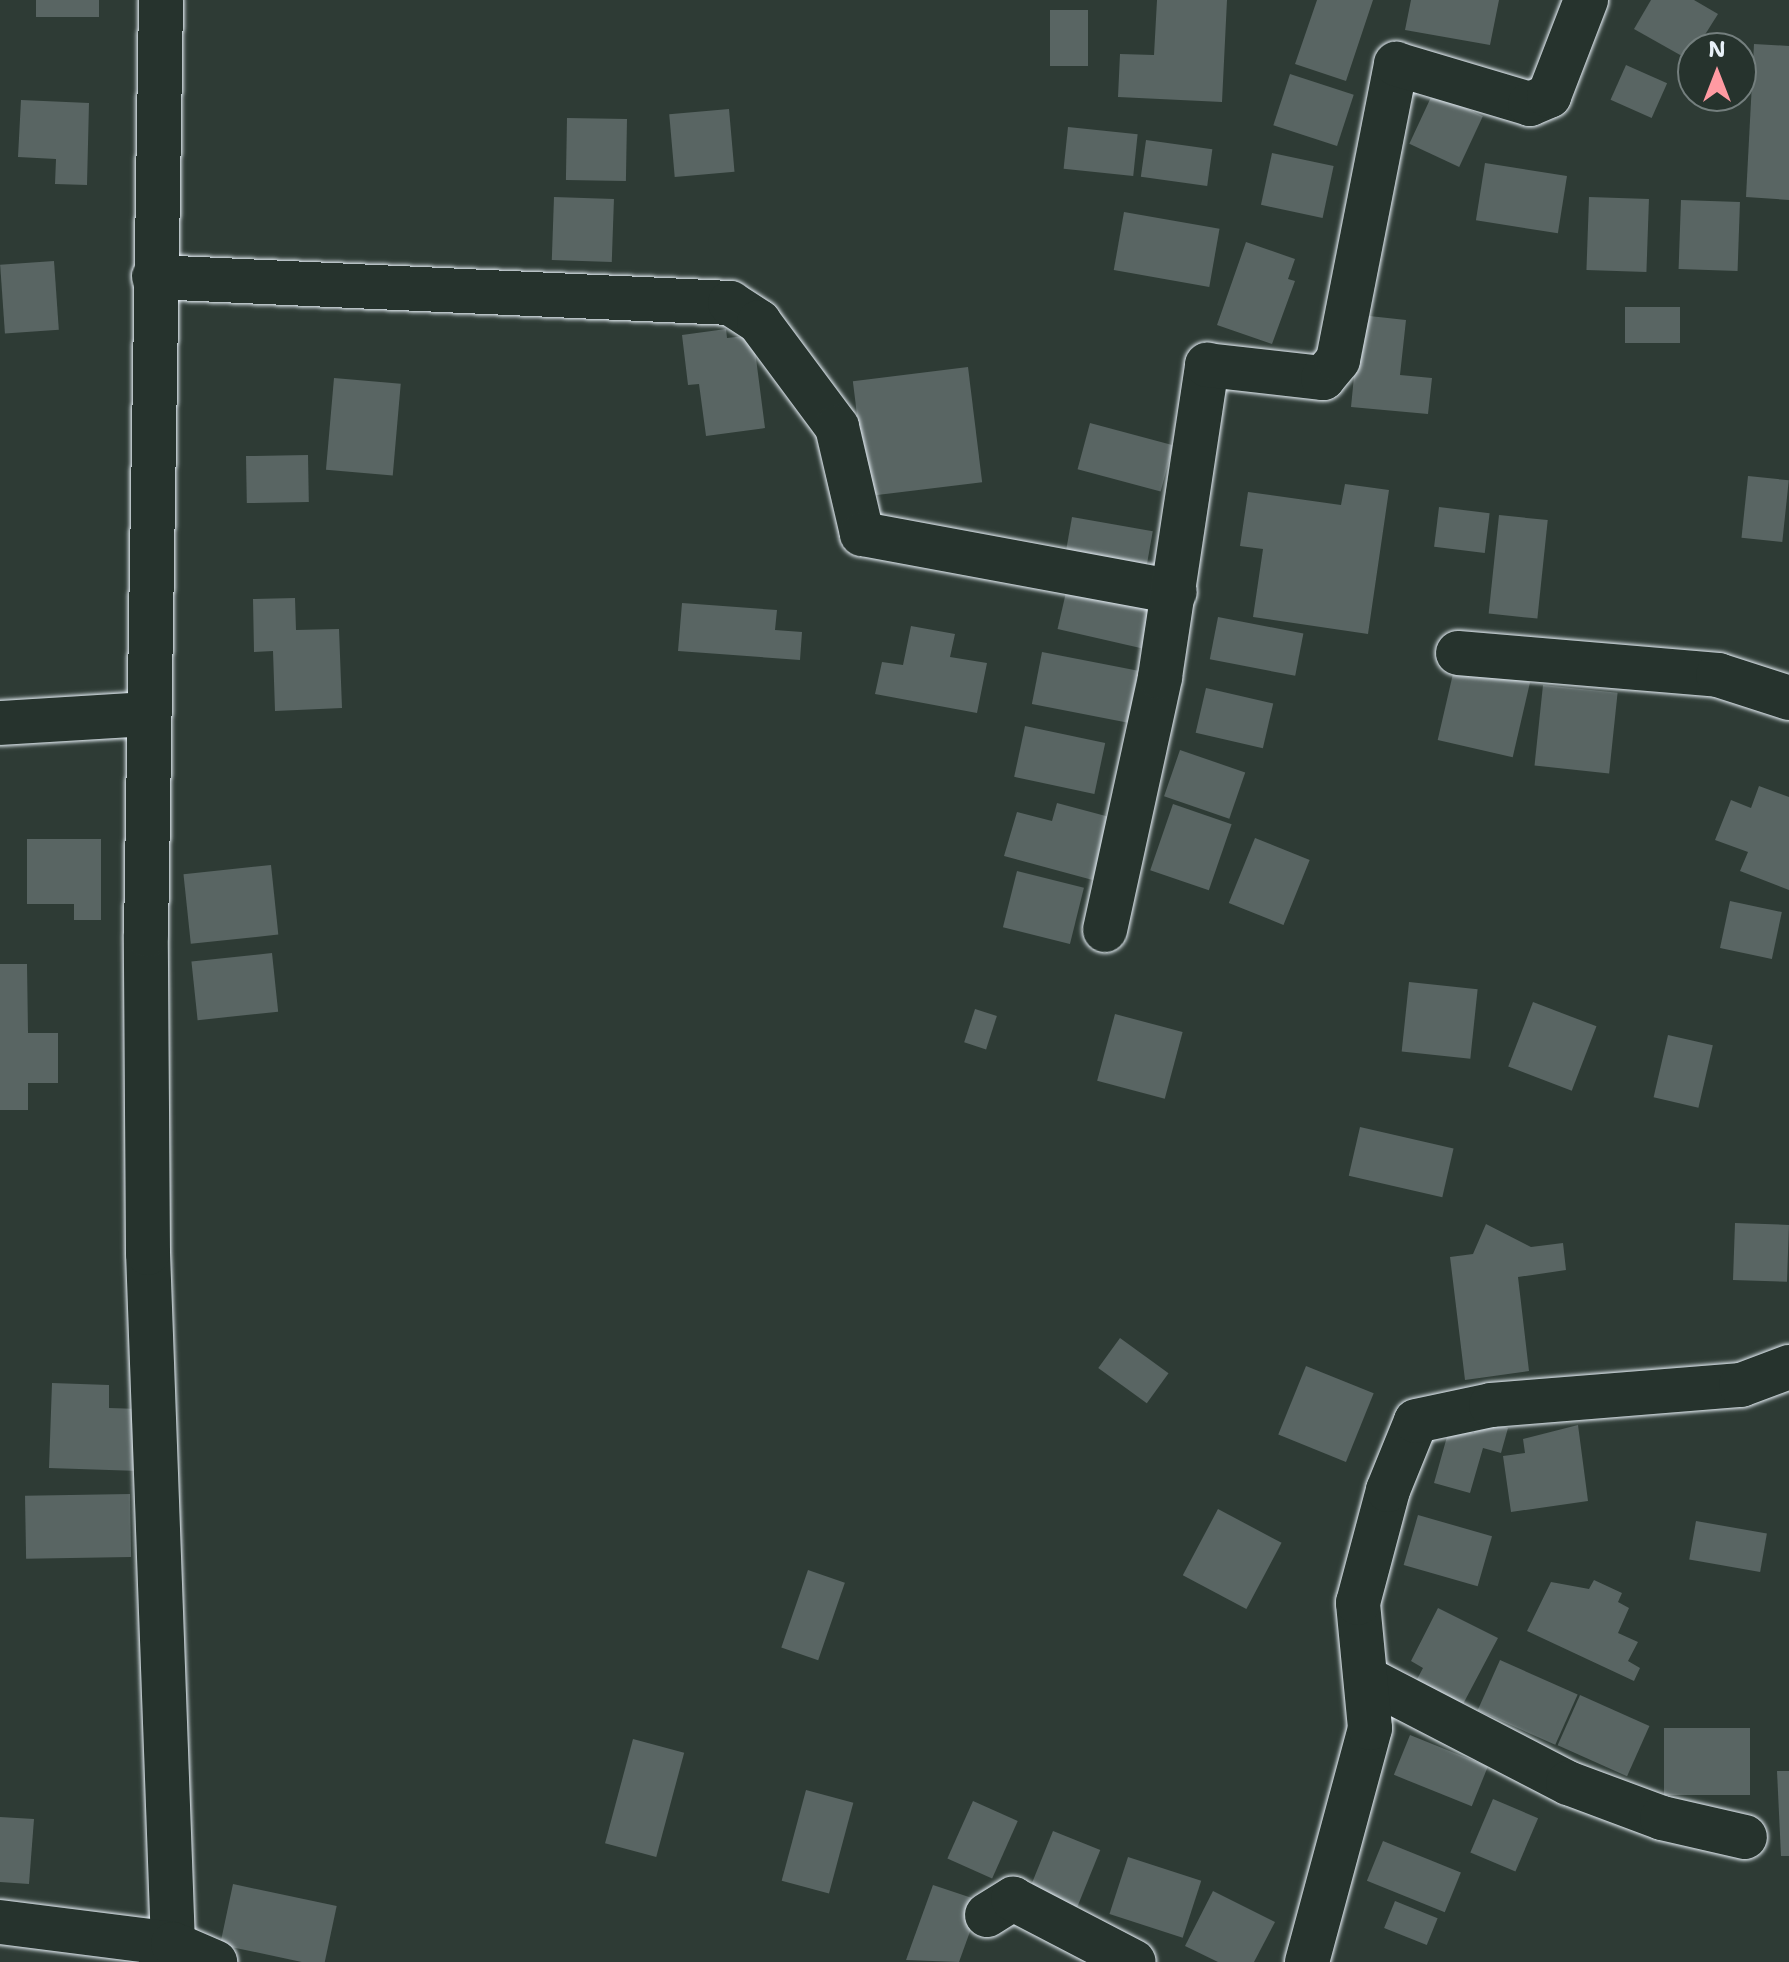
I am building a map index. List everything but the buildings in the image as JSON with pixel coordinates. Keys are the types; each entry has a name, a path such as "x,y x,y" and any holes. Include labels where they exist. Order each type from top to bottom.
{"street":[{"path":"161,0 146,714 148,1253 167,1953"},
{"path":"1105,930 1175,592 1207,365 1323,378 1338,360 1396,64 1530,104 1549,96 1586,0"},
{"path":"154,277 730,303 759,322 837,427 862,534 1175,592"},
{"path":"1458,653 1718,675 1789,698"},
{"path":"0,723 146,714"},
{"path":"1307,1962 1370,1728 1371,1681 1358,1603 1388,1490 1416,1421 1491,1405 1741,1385 1789,1367"},
{"path":"1371,1681 1568,1783 1662,1818 1745,1837"},
{"path":"987,1915 1013,1899 1134,1962"},
{"path":"0,1922 215,1962"}]}
